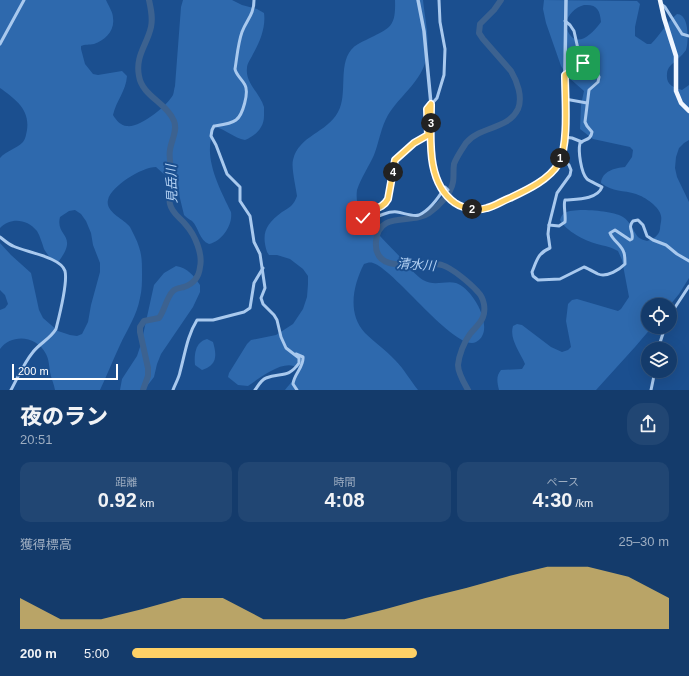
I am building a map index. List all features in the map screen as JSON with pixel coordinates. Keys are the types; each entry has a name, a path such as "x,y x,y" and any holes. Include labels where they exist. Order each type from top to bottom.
{"main road":[{"path":"661,2 664,18 676,56 676,91 681,103 689,111"}],"street":[{"path":"0,44 24,0"},
{"path":"254,0 252,16 242,32 235,68 235,72 247,89 244,106 239,117 235,121 214,126 211,136 216,144 227,174 240,188 240,201 250,216 254,242 260,254 263,268 265,288 261,298 263,304 277,320 280,337 286,348 299,358 299,363 292,371 265,379 255,390"},
{"path":"418,0 424,31 431,104 431,137 435,175 439,187 453,201 472,210 487,208 520,193 550,174 561,157 564,137 566,0"},
{"path":"439,0 440,22 445,48 445,64 444,75 436,98 427,109 428,135 414,143 395,160 388,199 382,207 368,211 365,214 363,218 363,228 366,230 370,229 371,221 374,218 395,212 418,215 433,203 445,187 448,190"},
{"path":"661,2 682,34 689,36"},
{"path":"549,225 559,226 564,222 566,215 565,200 576,200 591,196 599,192 602,187 587,179 584,175 579,155 579,147 582,142 590,138 592,132 585,122 587,103 589,90 599,80 599,77 595,69 578,49 574,31 565,21"},
{"path":"565,75 583,63 588,64 596,73"},
{"path":"565,99 587,103"},
{"path":"564,137 577,139 582,142"},
{"path":"561,157 569,164 571,170 570,175 557,193 549,225 548,234 550,248 542,251 540,254 532,272 533,276 538,280 560,279 584,267 595,271 599,275 611,273 622,268 625,264 624,253 622,248 612,238 610,233 615,230 630,240 633,236 630,229 630,224 633,221 638,220 643,225 647,236 666,245 689,261"},
{"path":"0,237 12,246 53,260 61,265 65,274 56,329 52,335 34,351 11,390"},
{"path":"173,390 180,373 192,327 197,320 213,320 244,312 250,308 254,284 263,268"},
{"path":"677,304 689,286"},
{"path":"294,354 303,357 303,362 293,384 297,390"},
{"path":"651,390 654,378"}],"shaded area":[{"path":"0,0 106,0 113,16 111,31 102,40 94,44 81,46 81,49 85,64 93,74 98,75 122,71 127,76 125,86 113,115 117,121 125,126 139,124 146,120 165,105 173,95 181,7 183,0 232,0 264,13 262,34 247,68 250,83 264,107 264,120 261,128 245,140 215,127 211,138 210,149 213,171 231,212 230,222 226,232 218,240 209,244 203,240 192,221 184,215 177,186 156,167 143,170 128,178 110,195 108,200 109,208 130,227 138,244 142,260 142,286 139,304 100,390 55,390 46,354 37,343 31,340 11,340 0,349 0,310 5,308 8,304 5,295 0,290 0,243 31,273 39,310 43,318 58,331 70,335 77,336 82,334 88,322 100,272 100,263 86,221 81,214 75,210 69,211 60,217 59,224 67,240 67,246 59,261 52,260 44,249 37,231 29,224 14,221 4,224 0,228 0,158 23,142 27,130 27,123 24,110 11,96 0,88"},
{"path":"395,0 423,0 427,32 427,55 418,77 388,115 374,155 357,190 358,206 361,214 371,226 420,278 432,283 456,283 469,293 480,310 483,320 484,329 482,337 476,342 467,342 454,335 395,279 373,263 368,263 364,264 360,272 355,290 354,308 359,325 365,333 398,363 418,390 285,390 298,371 298,368 286,365 272,370 248,386 238,385 228,377 247,344 251,340 276,335 293,324 303,309 307,297 308,276 303,269 290,259 277,255 269,255 265,245 266,229 277,216 291,206 297,196 293,172 293,160 296,152 307,139 327,125 338,112 341,105 347,57 356,45 381,33 390,26 393,22"},
{"path":"544,0 637,1 640,4 635,27 635,36 647,44 651,44 677,14 684,18 687,28 688,40 686,50 669,67 667,78 671,85 682,90 689,85 689,140 679,148 675,168 677,177 689,202 689,278 676,298 641,298 641,334 646,334 596,390 499,390 497,379 501,370 522,369 525,364 512,336 513,326 517,324 522,325 551,347 562,352 571,347 566,321 568,304 572,300 577,299 618,311 629,297 622,260 618,251 587,241 571,232 560,220 563,214 570,211 585,210 618,215 628,221 638,237 647,241 657,235 660,229 660,213 658,209 648,200 636,194 610,188 601,183 606,173 613,169 625,167 632,157 633,150 630,147 593,139 580,129 581,105 584,91 568,77 561,66 546,23 543,9","holes":["580,6 592,6 599,11 601,22 586,37 582,39 572,37 565,24 568,17"]},
{"path":"176,266 184,269 193,276 200,285 200,292 193,307 161,354 154,377 144,390 120,390 122,379 137,356 141,344 154,285 164,273"},
{"path":"207,339 213,342 215,359 211,365 202,370 195,365 195,353 200,343"}],"waterway":[{"name":"見岳川","path":"143,390 148,376 148,368 140,327 144,321 159,318 173,291 187,286 195,280 201,262 198,245 189,229 175,213 170,204 173,183 170,154 175,132 175,124 171,115 166,109 145,89 139,76 138,69 140,56 152,24 152,14 149,0"},
{"name":"清水川","path":"468,390 460,375 458,365 466,341 483,317 484,304 482,297 461,276 442,265 400,265 390,263 382,259 377,252 376,241 378,231 383,225 397,220 422,216 437,207 450,191 453,182 454,164 466,143 479,133 508,121 518,109 520,94 511,71 479,33 480,24 494,10 501,0"}],"route":[{"path":"363,218 368,211 382,207 388,199 395,160 419,139 428,136 427,109 431,104 431,137 435,175 439,187 453,201 472,210 487,208 520,193 543,179 550,174 561,157 564,137 565,75 583,63"}]}
